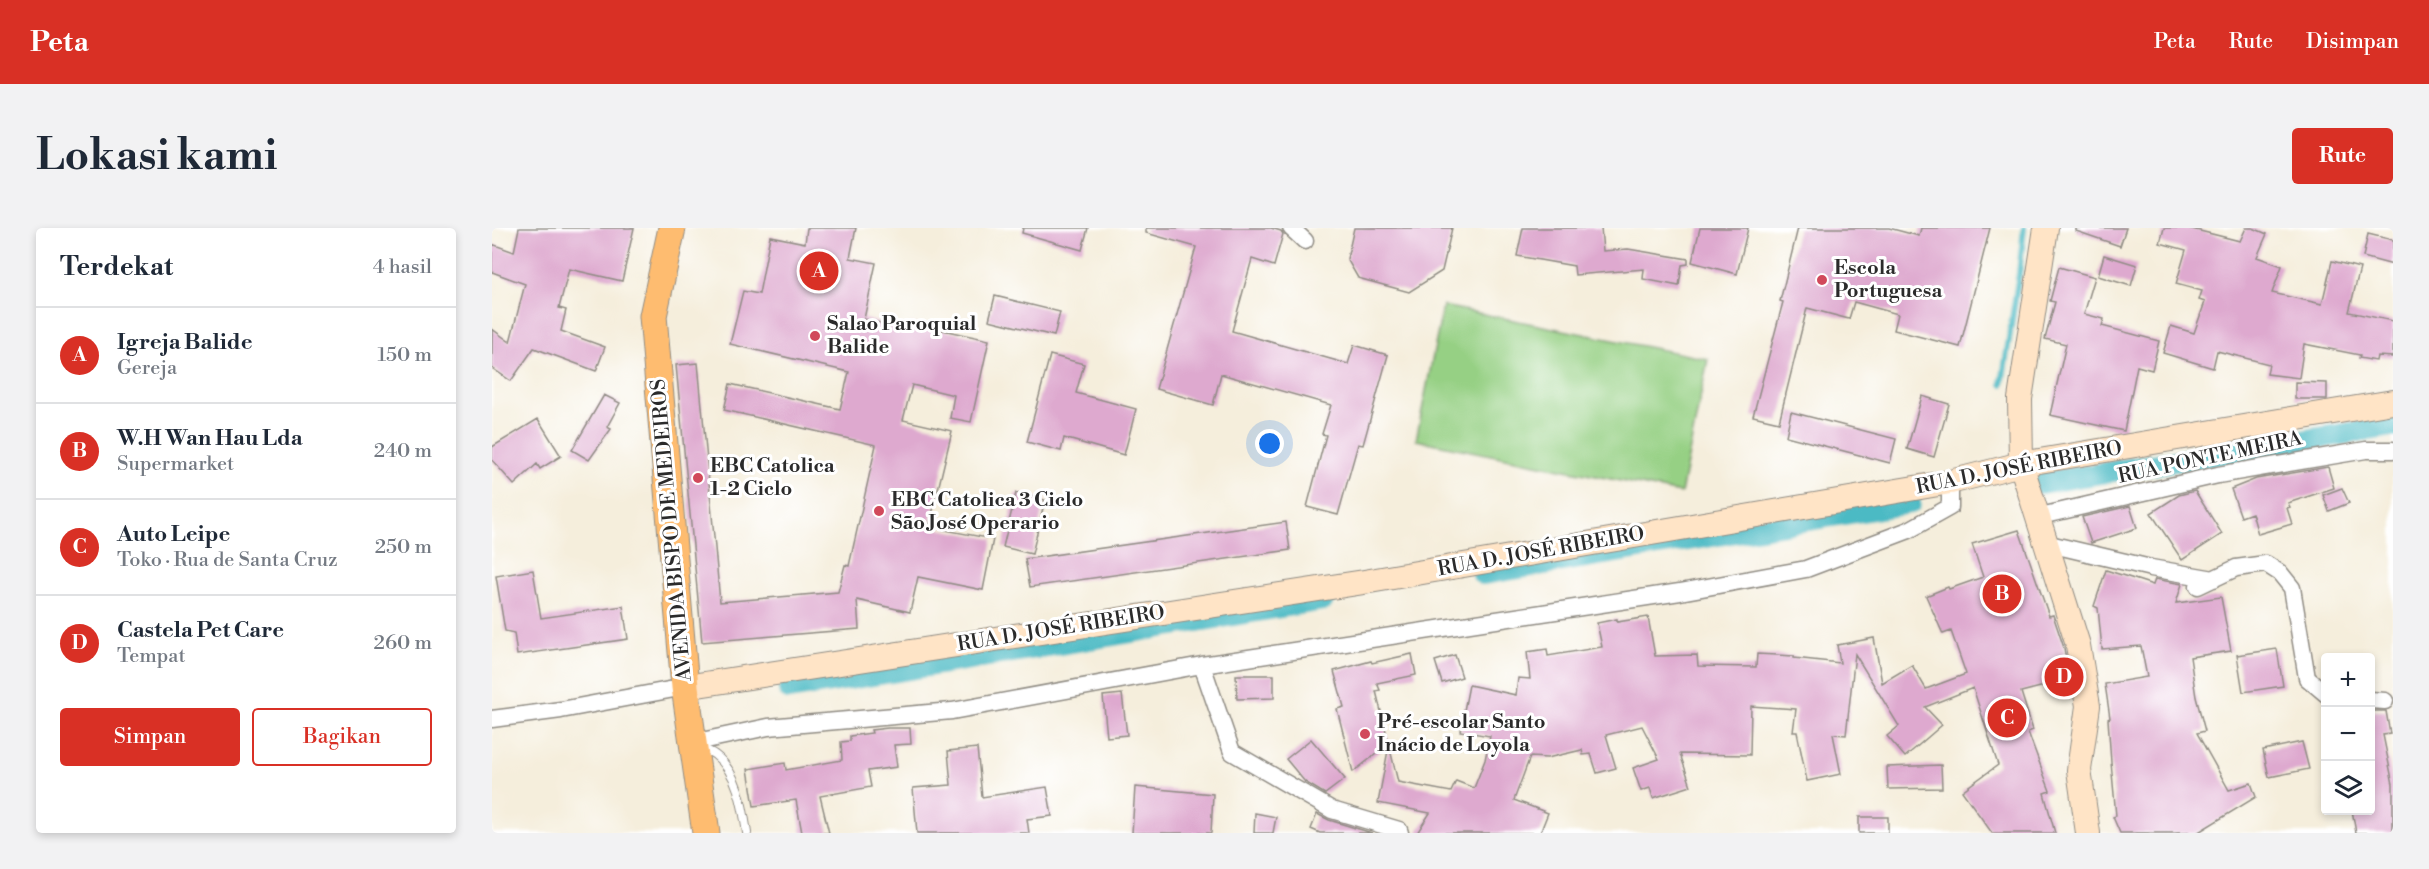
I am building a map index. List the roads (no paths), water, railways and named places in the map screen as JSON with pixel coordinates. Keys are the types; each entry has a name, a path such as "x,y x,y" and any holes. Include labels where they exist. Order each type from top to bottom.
{"main road":[{"name":"AVENIDA BISPO DE MEDEIROS","path":"672,228 653,316 686,687 706,833"}],"street":[{"path":"1291,228 1305,241"},
{"path":"2046,228 2020,399 2021,464 2078,645 2088,706 2079,770 2088,833"},
{"name":"RUA D. JOSÉ RIBEIRO","path":"686,687 1364,582 1950,482 2021,464 2393,402"},
{"name":"RUA PONTE MEIRA","path":"2036,517 2229,473 2366,450 2393,450"},
{"path":"692,743 768,728 952,711 1202,665 1680,592 1806,569 1909,530 1950,507 1950,482"},
{"path":"2045,543 2206,582 2236,568 2266,564 2280,573 2292,588 2307,678 2321,690"},
{"path":"1202,665 1232,752 1332,810 1399,830 1400,833"},
{"path":"492,719 561,710 686,687"}],"lane":[{"path":"692,743 716,755 730,773 742,800 747,833"}],"waterway":[{"path":"2002,384 2024,228"},
{"path":"2040,483 2393,426"},
{"path":"1483,574 1910,503"},
{"path":"789,689 1323,600"}],"place":[{"name":"Igreja Balide","path":"819,271"},
{"name":"Escola Portuguesa","path":"1822,280"},
{"name":"Salao Paroquial Balide","path":"815,336"},
{"name":"EBC Catolica 1-2 Ciclo","path":"698,478"},
{"name":"EBC Catolica 3 Ciclo São José Operario","path":"879,511"},
{"name":"W.H Wan Hau Lda","path":"2002,594"},
{"name":"Castela Pet Care","path":"2064,677"},
{"name":"Auto Leipe","path":"2007,718"},
{"name":"Pré-escolar Santo Inácio de Loyola","path":"1365,734"}]}
